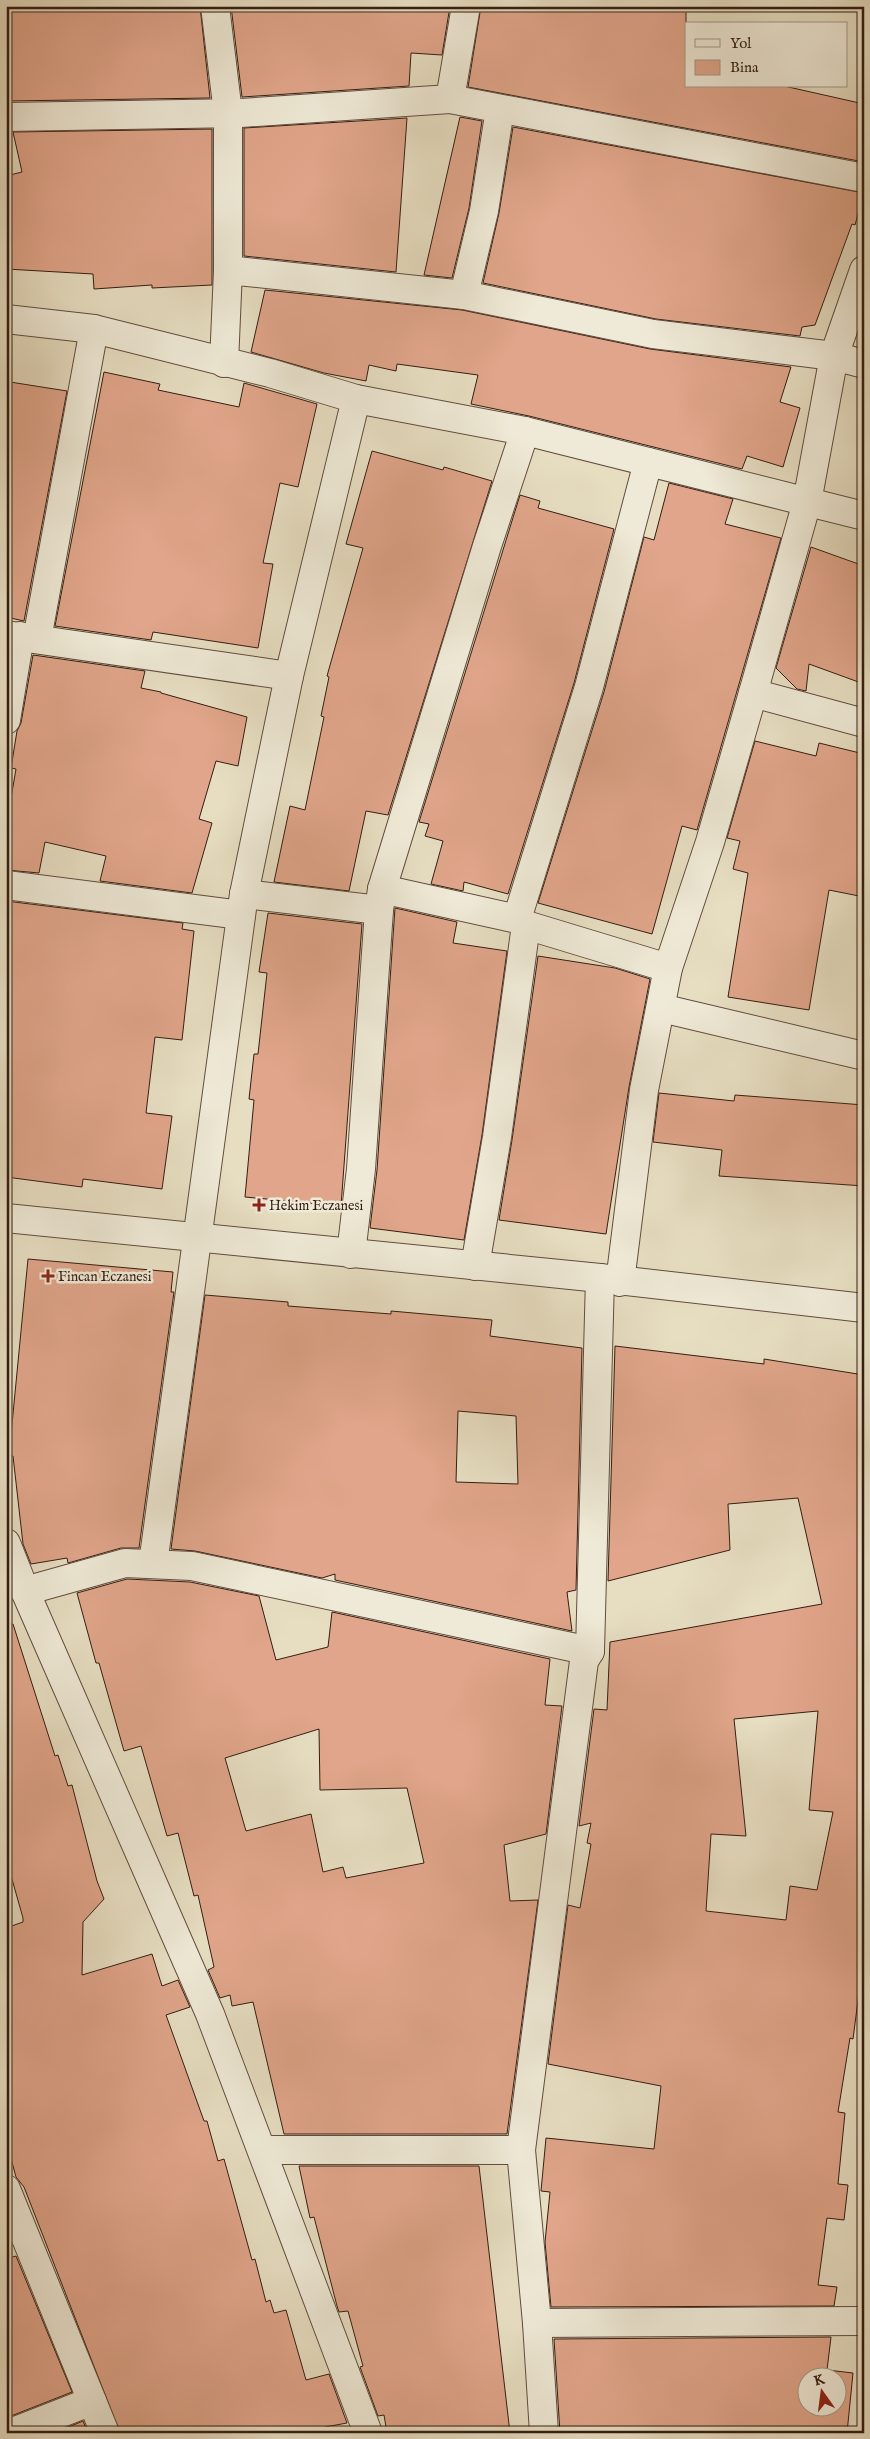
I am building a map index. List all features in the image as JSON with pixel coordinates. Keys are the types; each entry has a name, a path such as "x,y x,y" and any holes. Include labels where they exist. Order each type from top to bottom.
{"street":[{"path":"215,6 228,113 228,270 224,363"},
{"path":"450,99 466,6"},
{"path":"6,118 228,113 450,99 864,178"},
{"path":"464,295 484,211 500,108"},
{"path":"228,270 464,295 654,334 834,356 864,364"},
{"path":"544,2433 538,2323 521,2150 584,1661 590,1651 610,1280 668,968 710,842 754,693 807,502 834,356 864,270"},
{"path":"6,320 94,329 270,373 356,399 525,431 864,516"},
{"path":"6,720 21,637 94,329"},
{"path":"152,1564 243,904 289,676 356,399"},
{"path":"351,1254 361,1170 380,899 486,546 525,431"},
{"path":"475,1266 497,1137 521,922 589,686 648,462"},
{"path":"21,637 289,676"},
{"path":"754,693 864,723"},
{"path":"6,884 243,904 380,899 521,922 668,968"},
{"path":"661,1008 864,1056"},
{"path":"6,1218 864,1308"},
{"path":"6,1543 25,1591 210,2014 368,2433"},
{"path":"25,1591 125,1563 192,1566 590,1651"},
{"path":"262,2150 521,2150"},
{"path":"6,2188 105,2433"},
{"path":"538,2323 864,2322"},
{"path":"10,2433 92,2401"}],"building":[{"path":"6,6 200,6 210,98 7,101"},
{"path":"231,6 450,6 442,55 411,53 409,86 242,97"},
{"path":"481,6 686,6 685,88 793,88 864,104 864,162 468,87"},
{"path":"460,117 482,121 469,208 452,278 424,275"},
{"path":"407,118 396,272 244,256 244,128"},
{"path":"513,127 864,193 855,225 852,224 815,325 802,327 800,336 656,319 483,283 499,213"},
{"path":"212,129 212,285 152,288 152,285 94,289 93,274 6,269 6,176 22,172 13,132"},
{"path":"265,290 462,310 650,349 791,367 780,402 800,408 783,467 747,456 742,469 529,416 471,404 478,375 397,364 396,371 369,365 366,381 324,373 251,352"},
{"path":"104,372 160,384 158,390 239,407 244,383 317,404 298,487 280,483 263,563 273,564 258,648 153,632 151,640 55,626"},
{"path":"10,382 67,391 24,621 6,617 6,405"},
{"path":"372,451 443,470 444,467 492,481 388,815 366,811 349,891 274,882 290,806 305,810 324,717 321,716 329,677 327,676 363,548 346,544"},
{"path":"669,483 733,499 725,524 781,538 697,830 682,826 652,934 538,903 604,692 644,537 654,540"},
{"path":"520,495 540,501 538,508 614,529 574,683 508,894 464,882 463,891 431,884 443,841 425,836 429,824 419,822"},
{"path":"811,547 864,566 864,684 809,664 806,691 797,689 776,668"},
{"path":"33,655 145,671 141,688 247,717 238,766 216,761 199,819 212,823 192,893 100,881 106,856 45,842 39,873 6,870 6,827 16,769 11,768"},
{"path":"755,741 816,756 819,743 864,754 864,897 829,890 809,1010 728,997 748,873 733,869 740,841 727,838"},
{"path":"6,901 183,923 182,929 194,931 182,1040 155,1037 146,1113 172,1116 162,1189 83,1179 82,1187 6,1177"},
{"path":"395,908 457,922 453,943 507,951 482,1135 464,1240 370,1228 377,1170"},
{"path":"268,913 362,924 341,1206 245,1197 254,1100 249,1099 254,1054 258,1054 267,973 259,972"},
{"path":"538,956 615,968 650,979 629,1087 606,1234 499,1220"},
{"path":"659,1093 734,1101 735,1095 864,1105 864,1186 719,1176 722,1150 653,1142"},
{"path":"28,1259 173,1272 171,1292 174,1292 139,1548 121,1548 68,1563 67,1558 31,1564 23,1544 13,1456 9,1455"},
{"path":"205,1295 288,1302 288,1306 391,1314 391,1311 492,1320 490,1336 582,1348 576,1590 567,1592 572,1631 335,1580 335,1574 322,1578 195,1551 171,1549","holes":["458,1411 516,1416 518,1484 456,1482"]},
{"path":"615,1346 764,1364 764,1359 864,1375 864,1954 853,2039 850,2038 838,2112 845,2113 838,2184 848,2185 844,2220 827,2218 818,2285 837,2287 834,2306 551,2307 545,2242 550,2192 541,2191 546,2138 654,2149 661,2086 548,2064 568,1905 580,1908 591,1844 587,1843 591,1823 579,1826 594,1709 607,1710 610,1642 822,1604 798,1498 728,1504 730,1550 608,1581","holes":["818,1711 809,1810 833,1812 817,1890 790,1886 786,1920 706,1911 711,1834 746,1836 734,1719"]},
{"path":"127,1579 190,1582 259,1596 276,1660 328,1647 332,1612 550,1659 545,1705 562,1706 546,1834 504,1845 510,1901 538,1900 507,2134 284,2134 253,2002 232,2006 230,1995 220,1998 208,1970 214,1967 198,1895 194,1896 178,1833 167,1836 141,1746 124,1751 99,1663 96,1663 77,1593","holes":["319,1729 320,1790 407,1788 424,1863 346,1878 343,1867 323,1872 311,1814 246,1831 225,1758"]},
{"path":"13,1624 55,1756 58,1755 68,1786 72,1785 97,1881 104,1899 83,1922 82,1975 152,1954 162,1986 178,1980 190,2007 166,2015 204,2121 207,2121 218,2161 224,2159 252,2260 255,2259 266,2302 270,2300 274,2313 286,2310 306,2380 329,2374 347,2423 325,2427 327,2433 120,2433 24,2187 16,2177 6,2140 6,1928 23,1922 6,1858 6,1625"},
{"path":"299,2166 479,2166 510,2433 387,2433 384,2415 378,2416 360,2367 363,2366 348,2311 339,2312 337,2306 314,2217 310,2218"},
{"path":"16,2256 72,2392 6,2418 6,2259"},
{"path":"831,2337 827,2366 798,2366 798,2416 848,2416 848,2372 853,2373 847,2433 560,2433 554,2339"},
{"path":"83,2421 88,2433 54,2433"}],"place":[{"name":"Hekim Eczanesi","path":"259,1205"},
{"name":"Fincan Eczanesi","path":"48,1276"}]}
